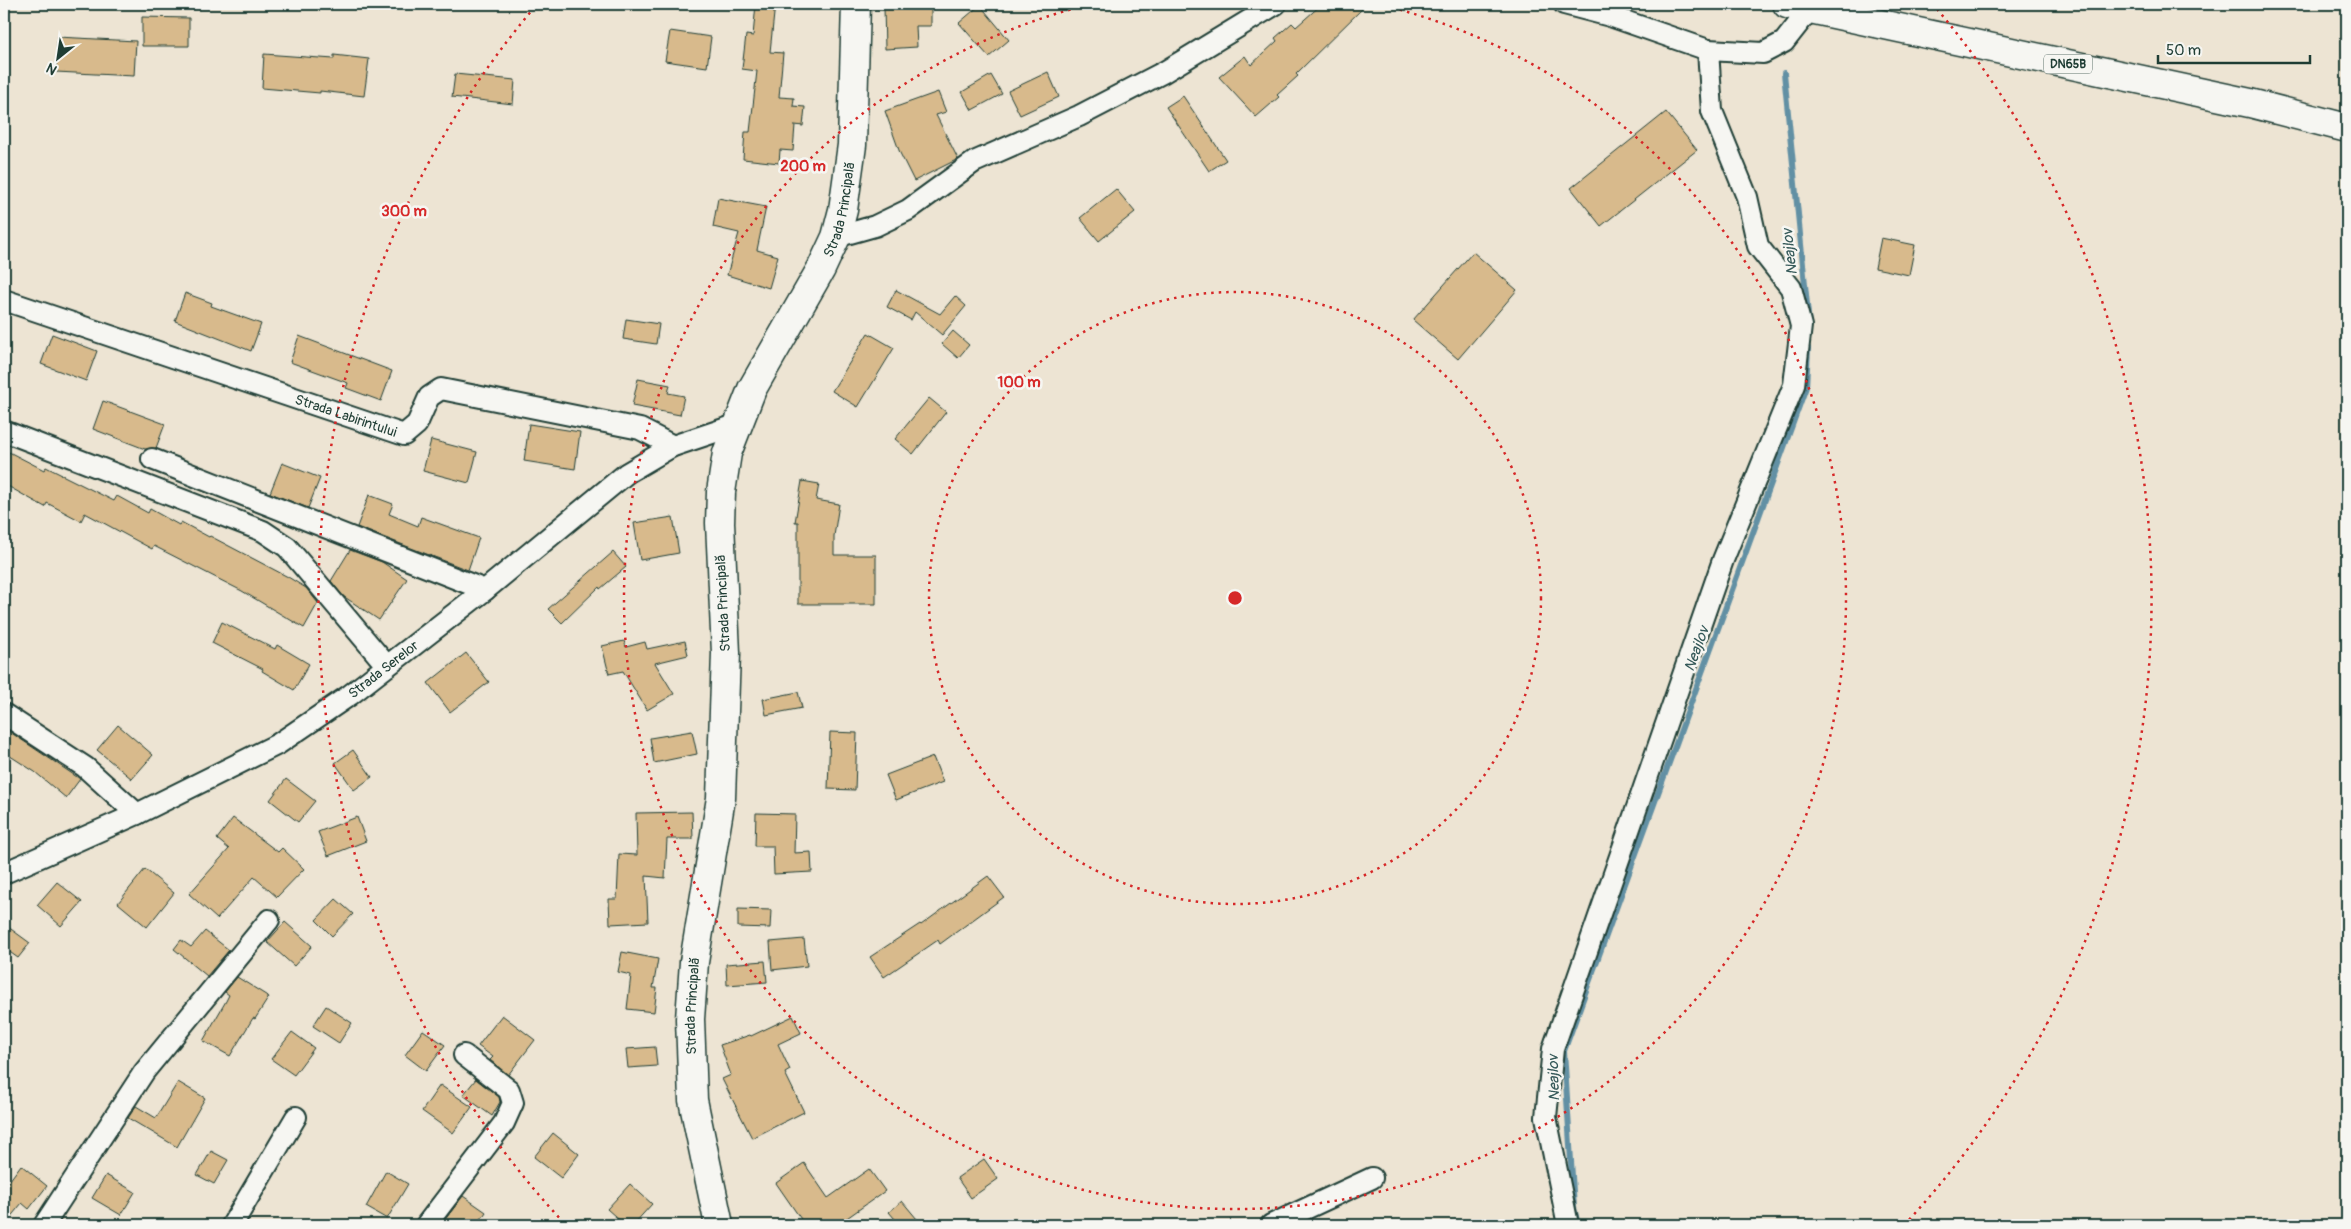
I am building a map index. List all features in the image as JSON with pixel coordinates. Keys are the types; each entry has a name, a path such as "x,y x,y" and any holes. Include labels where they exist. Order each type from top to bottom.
{"main road":[{"name":"Strada Principală","path":"719,1225 693,1100 690,1019 694,962 721,798 726,653 720,523 721,500 727,453 736,425 752,389 821,269 836,237 843,210 852,145 856,4"},
{"name":"DN65B","path":"1798,6 2250,103 2347,128"}],"street":[{"path":"836,237 875,226 908,210 974,162 1079,116 1156,77 1276,4"},
{"path":"1564,4 1610,16 1708,50 1763,53 1784,42 1798,6"},
{"path":"1568,1225 1546,1117 1553,1049 1723,560 1794,385 1801,326 1791,288 1758,246 1747,197 1712,111 1708,50"},
{"name":"Strada Labirintului","path":"4,300 404,434 417,424 429,397 441,389 640,429 673,446"},
{"name":"Strada Serelor","path":"4,873 137,814 278,744 350,695 485,590 627,473 673,446 736,425"},
{"path":"4,431 278,538 287,546 386,666"},
{"path":"152,459 485,590"},
{"path":"4,714 85,767 137,814"},
{"path":"44,1225 144,1072 269,920"},
{"path":"426,1225 504,1123 514,1103 509,1090 464,1055"},
{"path":"232,1225 296,1117"},
{"path":"1271,1225 1372,1178"}],"building":[{"path":"756,4 775,4 770,52 783,53 779,97 794,98 793,106 805,107 803,126 795,125 793,151 780,150 779,163 743,159 745,132 750,132 757,71 742,69 746,35 753,36"},
{"path":"1322,4 1367,4 1296,74 1298,76 1277,95 1279,97 1256,117 1219,77 1245,56 1251,65 1277,41 1275,38 1292,23 1296,27"},
{"path":"980,5 1009,40 989,57 959,23"},
{"path":"884,7 931,7 931,26 916,26 917,47 885,49"},
{"path":"142,17 189,18 189,46 142,46"},
{"path":"670,31 711,37 707,67 665,61"},
{"path":"57,37 136,41 134,76 56,72"},
{"path":"264,54 334,59 334,55 369,59 364,96 320,91 320,93 262,88"},
{"path":"1048,72 1059,97 1020,115 1008,91"},
{"path":"455,74 515,80 513,104 452,97"},
{"path":"991,75 1002,94 972,110 962,92"},
{"path":"938,92 946,112 936,115 958,159 914,181 900,153 885,111"},
{"path":"1183,96 1226,160 1209,171 1166,107"},
{"path":"1666,112 1697,150 1601,226 1571,188"},
{"path":"1116,189 1135,212 1099,241 1080,218"},
{"path":"718,198 766,207 757,250 778,256 769,288 727,275 739,233 713,227"},
{"path":"1881,238 1915,245 1909,275 1875,268"},
{"path":"1473,252 1517,290 1458,359 1413,320"},
{"path":"896,290 940,314 955,296 966,306 942,335 915,312 911,320 887,307"},
{"path":"185,293 212,303 211,306 261,324 251,351 175,321"},
{"path":"626,319 659,324 656,344 623,339"},
{"path":"953,331 969,345 958,358 942,344"},
{"path":"868,333 894,348 858,407 832,391"},
{"path":"52,334 97,351 86,381 41,364"},
{"path":"299,336 392,371 381,401 346,388 348,383 290,362"},
{"path":"638,379 670,385 668,393 684,396 680,415 632,406"},
{"path":"929,398 946,412 913,454 895,439"},
{"path":"103,401 165,424 156,448 145,449 93,429"},
{"path":"529,424 580,432 575,469 524,461"},
{"path":"431,440 477,452 469,483 423,471"},
{"path":"9,452 44,470 46,467 114,501 117,496 148,513 150,509 179,525 181,522 210,536 306,588 318,603 304,628 242,591 154,546 152,549 85,513 81,521 47,503 45,507 4,484 4,462"},
{"path":"282,463 320,478 308,508 270,493"},
{"path":"802,481 819,484 816,500 839,504 834,536 834,555 876,555 876,604 798,604 798,522 795,522"},
{"path":"369,495 393,504 389,514 418,526 421,517 479,538 468,570 357,527"},
{"path":"673,517 679,553 640,560 634,523"},
{"path":"350,550 382,562 407,579 379,620 343,596 331,581"},
{"path":"613,552 626,567 600,589 599,587 562,623 548,609"},
{"path":"222,622 275,649 277,645 309,664 294,690 262,671 263,669 212,643"},
{"path":"624,641 626,647 645,642 647,649 685,641 688,655 655,663 674,694 647,710 623,671 609,674 602,646"},
{"path":"466,653 489,682 450,712 428,683"},
{"path":"798,692 802,708 766,715 763,699"},
{"path":"118,725 153,755 132,779 97,750"},
{"path":"4,728 80,779 66,798 35,772 4,752"},
{"path":"692,731 697,754 654,763 650,738"},
{"path":"830,732 857,733 855,790 828,789"},
{"path":"353,750 372,777 354,790 335,763"},
{"path":"933,757 943,782 896,800 886,775"},
{"path":"286,779 315,801 298,822 270,800"},
{"path":"692,812 693,839 667,839 665,878 646,876 648,922 610,924 609,899 617,899 619,854 637,855 636,813"},
{"path":"756,813 795,814 794,853 811,852 812,872 774,874 773,846 755,846"},
{"path":"357,817 366,841 328,856 318,832"},
{"path":"233,818 278,852 282,848 304,869 277,897 254,877 217,919 189,894 229,849 217,839"},
{"path":"145,869 174,893 147,927 118,903"},
{"path":"988,876 1004,897 940,944 938,940 884,977 870,957 921,925"},
{"path":"57,882 82,902 61,926 37,905"},
{"path":"336,899 353,914 332,936 316,920"},
{"path":"738,909 771,910 770,928 738,927"},
{"path":"285,922 312,946 294,966 267,942"},
{"path":"4,924 30,943 18,958 4,948"},
{"path":"205,931 229,950 207,976 174,949 181,940 191,947"},
{"path":"804,939 807,966 772,970 770,942"},
{"path":"622,952 658,959 653,988 657,988 654,1012 627,1009 631,975 618,972"},
{"path":"765,961 767,982 727,985 726,964"},
{"path":"237,977 269,997 255,1019 253,1018 230,1056 203,1041 229,995 225,992"},
{"path":"326,1006 352,1023 339,1043 313,1026"},
{"path":"502,1015 535,1040 508,1075 490,1060 493,1057 478,1046"},
{"path":"793,1016 801,1033 778,1044 790,1070 785,1073 804,1112 752,1138 722,1079 731,1075 720,1045 751,1036"},
{"path":"423,1030 445,1045 426,1071 405,1055"},
{"path":"292,1032 314,1048 294,1075 271,1059"},
{"path":"655,1047 657,1066 628,1068 626,1049"},
{"path":"476,1079 499,1097 500,1102 492,1116 463,1095"},
{"path":"178,1082 205,1098 177,1147 128,1118 136,1106 156,1118"},
{"path":"440,1085 472,1107 453,1133 422,1111"},
{"path":"553,1133 579,1154 561,1178 534,1157"},
{"path":"211,1151 228,1160 214,1184 197,1175"},
{"path":"984,1159 998,1179 971,1198 957,1178"},
{"path":"804,1163 828,1198 869,1169 885,1191 837,1225 805,1225 776,1183"},
{"path":"21,1165 47,1186 29,1209 22,1203 4,1225 4,1188"},
{"path":"386,1171 408,1184 387,1219 366,1207"},
{"path":"106,1175 135,1192 121,1215 92,1198"},
{"path":"630,1184 652,1204 633,1225 625,1225 607,1209"},
{"path":"463,1196 486,1212 477,1225 441,1225"},
{"path":"902,1201 922,1225 900,1225 889,1212"}],"waterway":[{"name":"Neajlov","path":"1784,73 1809,325"},
{"name":"Neajlov","path":"1578,1225 1574,1208 1564,1051 1806,387 1808,348"}]}
